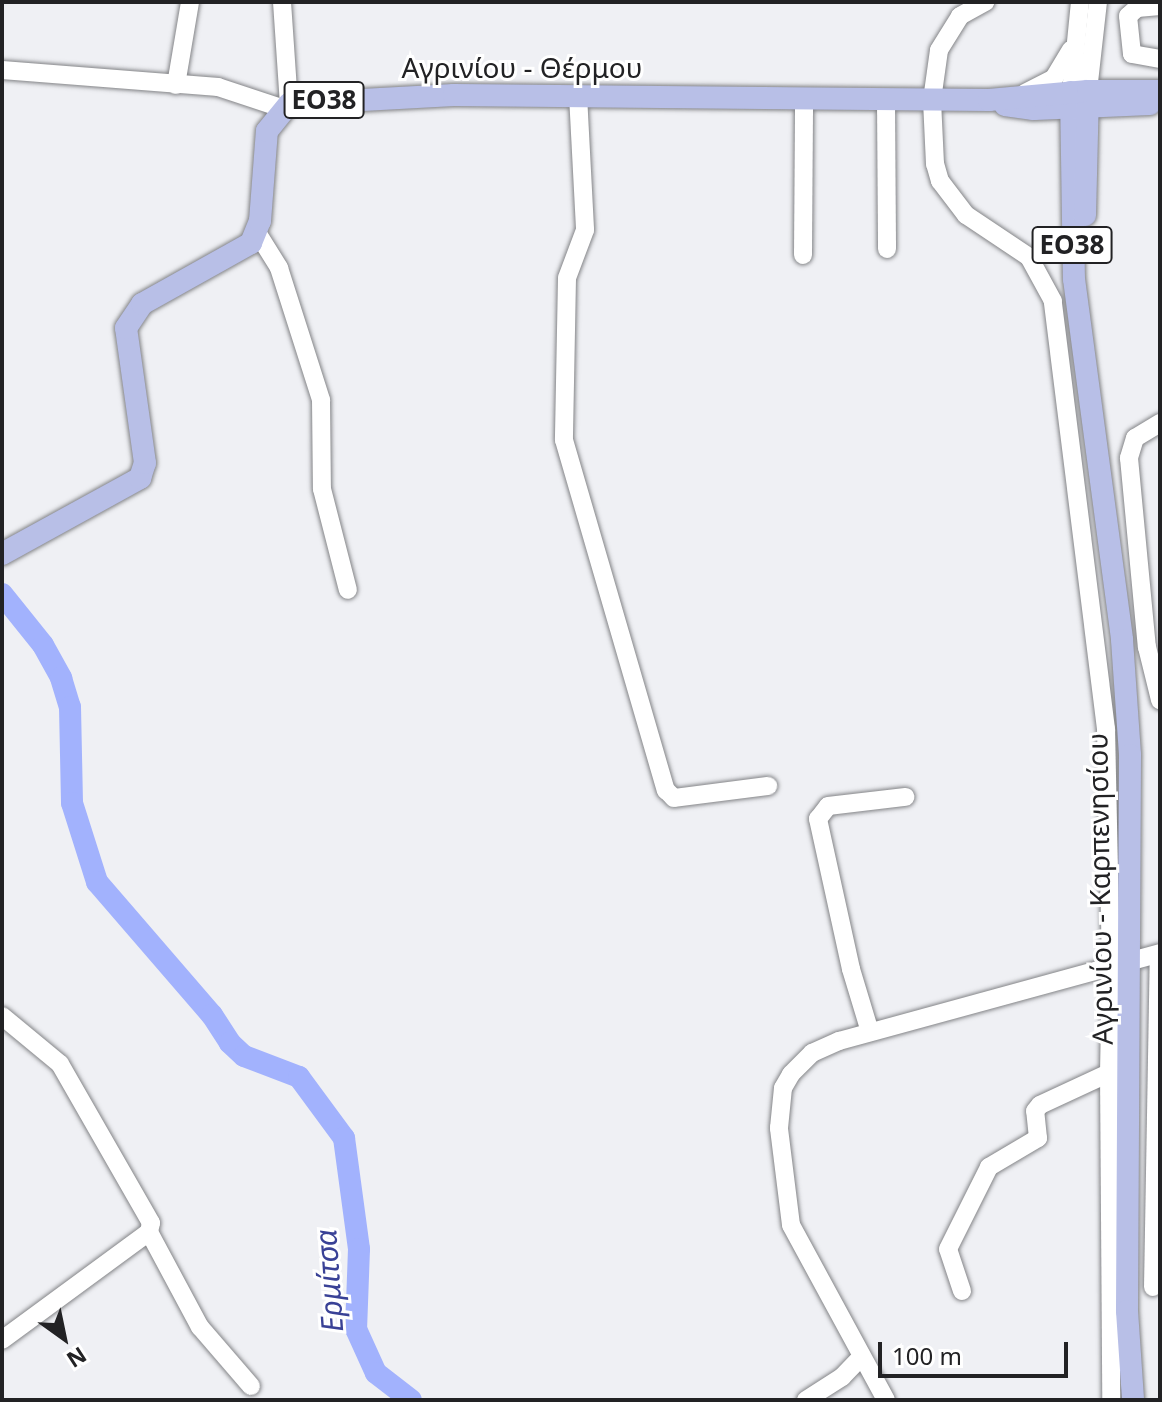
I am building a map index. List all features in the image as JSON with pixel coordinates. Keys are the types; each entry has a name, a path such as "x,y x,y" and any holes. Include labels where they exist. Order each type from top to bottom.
{"main road":[{"name":"Αγρινίου - Θέρμου","path":"989,100 1018,108 1160,91"},
{"name":"Αγρινίου - Θέρμου","path":"285,106 578,95 989,100 1022,94 1137,106 1160,102"},
{"name":"Αγρινίου - Καρπενησίου","path":"1079,100 1085,157 1093,341 1088,380"},
{"name":"Αγρινίου - Καρπενησίου","path":"1079,100 1074,279 1122,640 1130,755 1121,964 1127,1311 1133,1400"},
{"name":"ΕΟ38","path":"258,234 267,131 285,106"},
{"name":"ΕΟ38","path":"1085,157 1104,124 1137,106"},
{"path":"2,554 140,478 145,463 125,348 132,316 142,304 243,250 258,234"}],"street":[{"path":"176,85 190,2"},
{"path":"2,70 237,91 285,106 282,2"},
{"path":"985,2 960,16 944,37 932,100 932,137 940,181 966,215 1029,257 1053,301 1106,729 1121,964 1109,1073 1111,1400"},
{"path":"1079,100 1076,40 1080,2"},
{"path":"1079,100 1098,2"},
{"path":"1160,6 1137,8 1128,16 1132,54 1160,59"},
{"path":"1022,94 1054,78 1076,40"},
{"path":"578,95 585,230 567,278 564,440 666,790 674,798 768,786"},
{"path":"803,255 804,98"},
{"path":"886,100 887,249"},
{"path":"258,234 279,268 321,400 322,489 348,590"},
{"path":"1160,423 1135,438 1129,458 1148,660 1160,700"},
{"path":"870,1032 818,819 828,806 905,797"},
{"path":"886,1400 791,1225 779,1116 783,1088 802,1062 839,1041 1159,954 1153,1287"},
{"path":"2,1016 60,1064 150,1216 149,1232 200,1327 251,1386"},
{"path":"962,1291 948,1249 989,1167 1038,1138 1035,1111 1040,1105 1109,1073"},
{"path":"2,1340 149,1232"},
{"path":"806,1400 842,1377 861,1357"}],"waterway":[{"name":"Ερμίτσα","path":"2,594 43,645 61,678 70,707 72,803 97,882 212,1015 230,1043 244,1056 299,1077 344,1138 359,1249 356,1329 376,1373 411,1400"}]}
